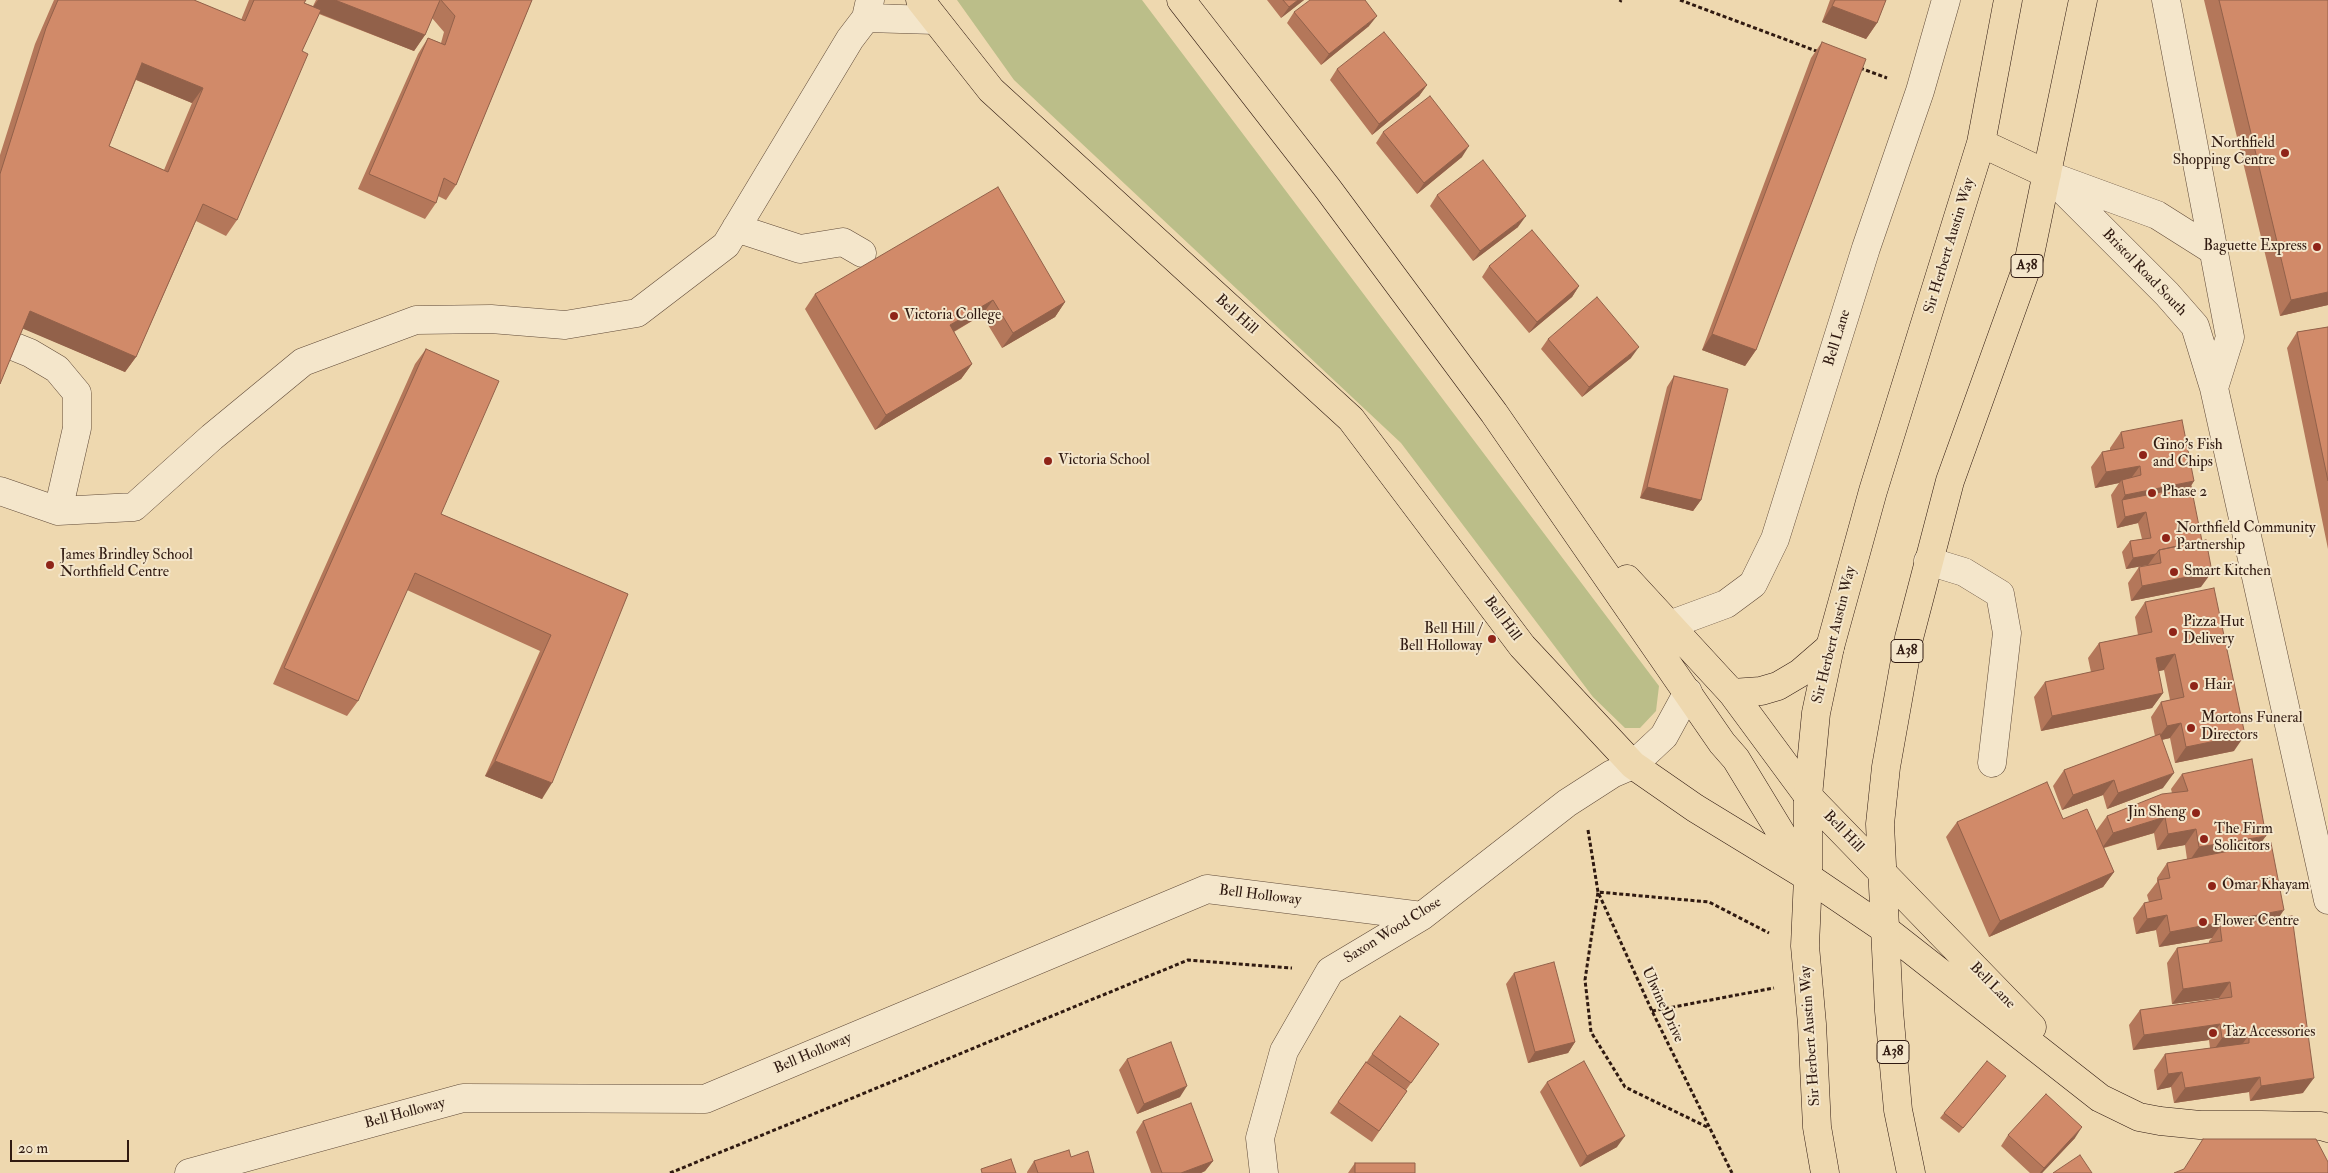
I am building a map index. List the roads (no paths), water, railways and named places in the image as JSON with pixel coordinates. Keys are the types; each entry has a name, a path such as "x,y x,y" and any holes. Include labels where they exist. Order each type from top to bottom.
{"main road":[{"name":"Bell Hill","path":"1181,0 1340,205 1494,413 1736,759 1808,877"},
{"path":"2008,0 1981,143 2047,174"},
{"name":"A38","path":"1911,1173 1898,1110 1889,1011 1880,824 1886,767 1909,638 1950,481 2028,264 2083,0"},
{"name":"Bell Hill","path":"928,10 991,90 1351,420 1522,646 1633,765 1695,808 1808,877"},
{"name":"Sir Herbert Austin Way","path":"1825,1173 1817,1127 1812,1024 1805,946 1808,877 1808,796 1816,713 1830,647 1873,491 1981,143"},
{"name":"Bell Hill","path":"1559,506 1732,693 1808,796 1883,875"},
{"path":"1732,693 1761,692 1778,686 1800,673 1830,647"},
{"name":"Bell Lane","path":"1883,875 2100,1098"},
{"name":"Bell Lane","path":"1808,877 1886,930 2100,1098 2139,1117 2200,1125 2328,1128"}],"street":[{"name":"Bell Lane","path":"1669,624 1726,604 1752,584 1775,539 1866,248 1920,91 1946,0"},
{"name":"Bristol Road South","path":"2166,0 2230,337 2214,388"},
{"path":"0,491 58,511 134,507 212,437 303,362 416,320 490,319 565,325 637,314 726,244 868,9 928,10"},
{"path":"2047,174 2157,215 2214,251"},
{"name":"Bristol Road South","path":"2047,174 2167,294 2195,326 2214,388 2328,900"},
{"path":"736,228 800,249 843,242 862,253"},
{"path":"0,341 30,353 57,369 78,393 77,428 58,511"},
{"path":"1928,561 1964,572 2000,594 2007,633 1992,763"},
{"name":"Saxon Wood Close","path":"1264,1173 1260,1138 1284,1051 1330,971 1422,916 1567,804 1612,774 1633,765 1664,736 1688,692"},
{"name":"Bell Holloway","path":"189,1173 463,1098 705,1100 1207,889 1422,916"}],"place":[{"name":"Northfield Shopping Centre","path":"2285,153"},
{"name":"Baguette Express","path":"2317,247"},
{"name":"Victoria College","path":"894,316"},
{"name":"Gino's Fish and Chips","path":"2143,455"},
{"name":"Victoria School","path":"1048,461"},
{"name":"Phase 2","path":"2152,493"},
{"name":"Northfield Community Partnership","path":"2166,538"},
{"name":"James Brindley School Northfield Centre","path":"50,565"},
{"name":"Smart Kitchen","path":"2174,572"},
{"name":"Pizza Hut Delivery","path":"2173,632"},
{"name":"Bell Hill / Bell Holloway","path":"1492,639"},
{"name":"Hair","path":"2194,686"},
{"name":"Mortons Funeral Directors","path":"2191,728"},
{"name":"Jin Sheng","path":"2196,813"},
{"name":"The Firm Solicitors","path":"2204,839"},
{"name":"Omar Khayam","path":"2212,886"},
{"name":"Flower Centre","path":"2203,922"},
{"name":"Taz Accessories","path":"2213,1033"}]}
